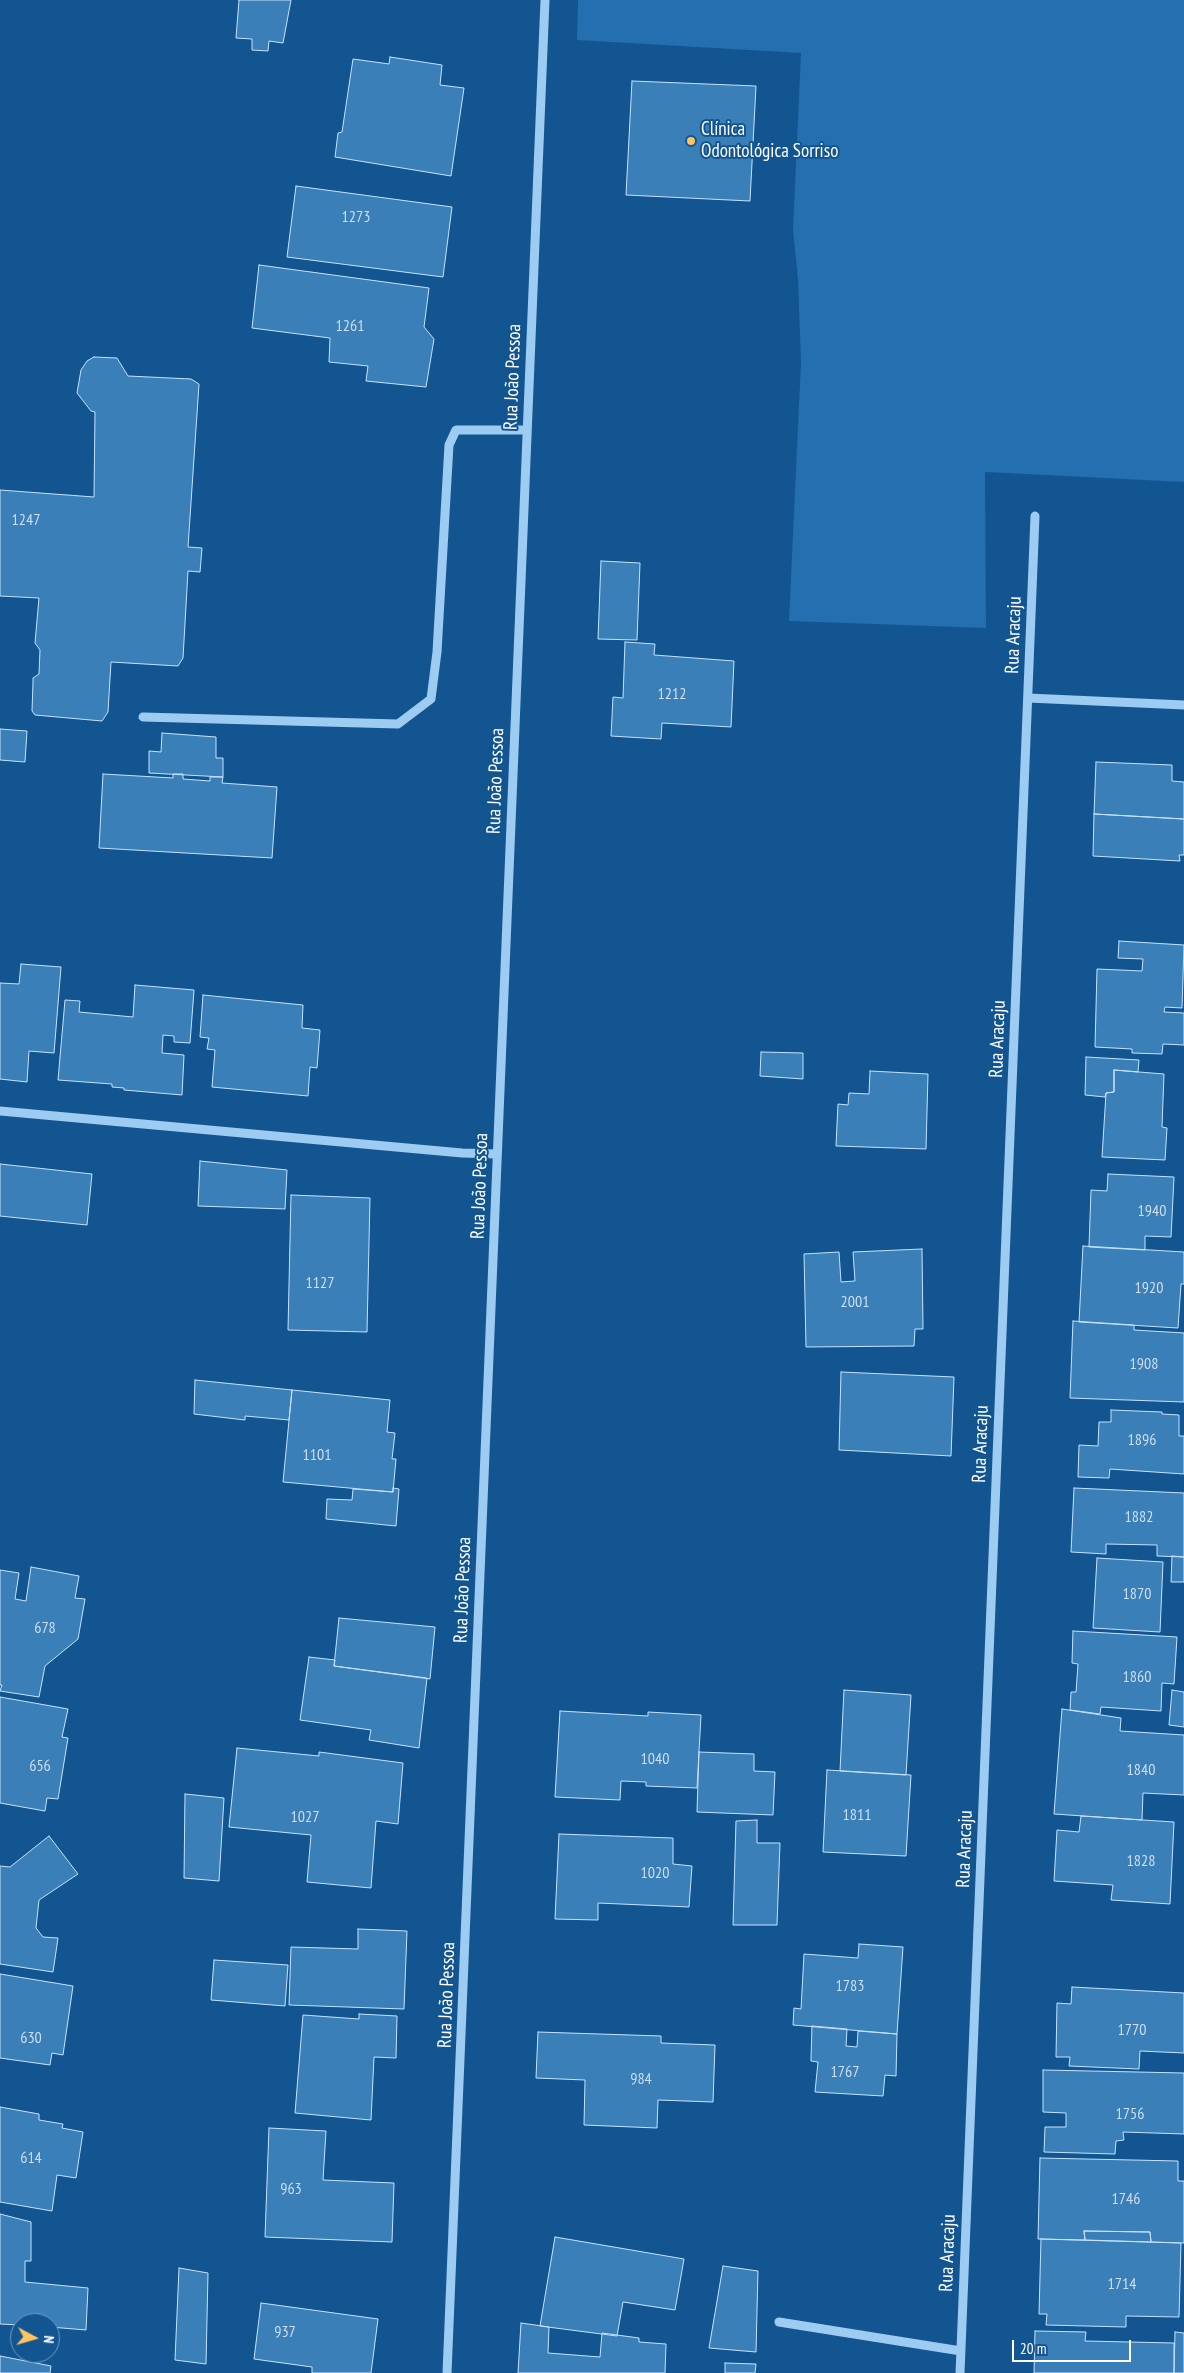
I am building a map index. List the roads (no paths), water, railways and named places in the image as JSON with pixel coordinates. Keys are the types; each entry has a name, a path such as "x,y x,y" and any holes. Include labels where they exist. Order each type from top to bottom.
{"street":[{"name":"Rua João Pessoa","path":"448,2373 545,0"},
{"path":"143,717 398,724 431,698 437,652 449,445 456,430 527,430"},
{"name":"Rua Aracaju","path":"960,2373 1035,516"},
{"path":"1028,698 1184,705"},
{"path":"0,1111 462,1153 497,1154"},
{"path":"779,2322 961,2351"}],"place":[{"name":"Clínica Odontológica Sorriso","path":"691,141"}]}
